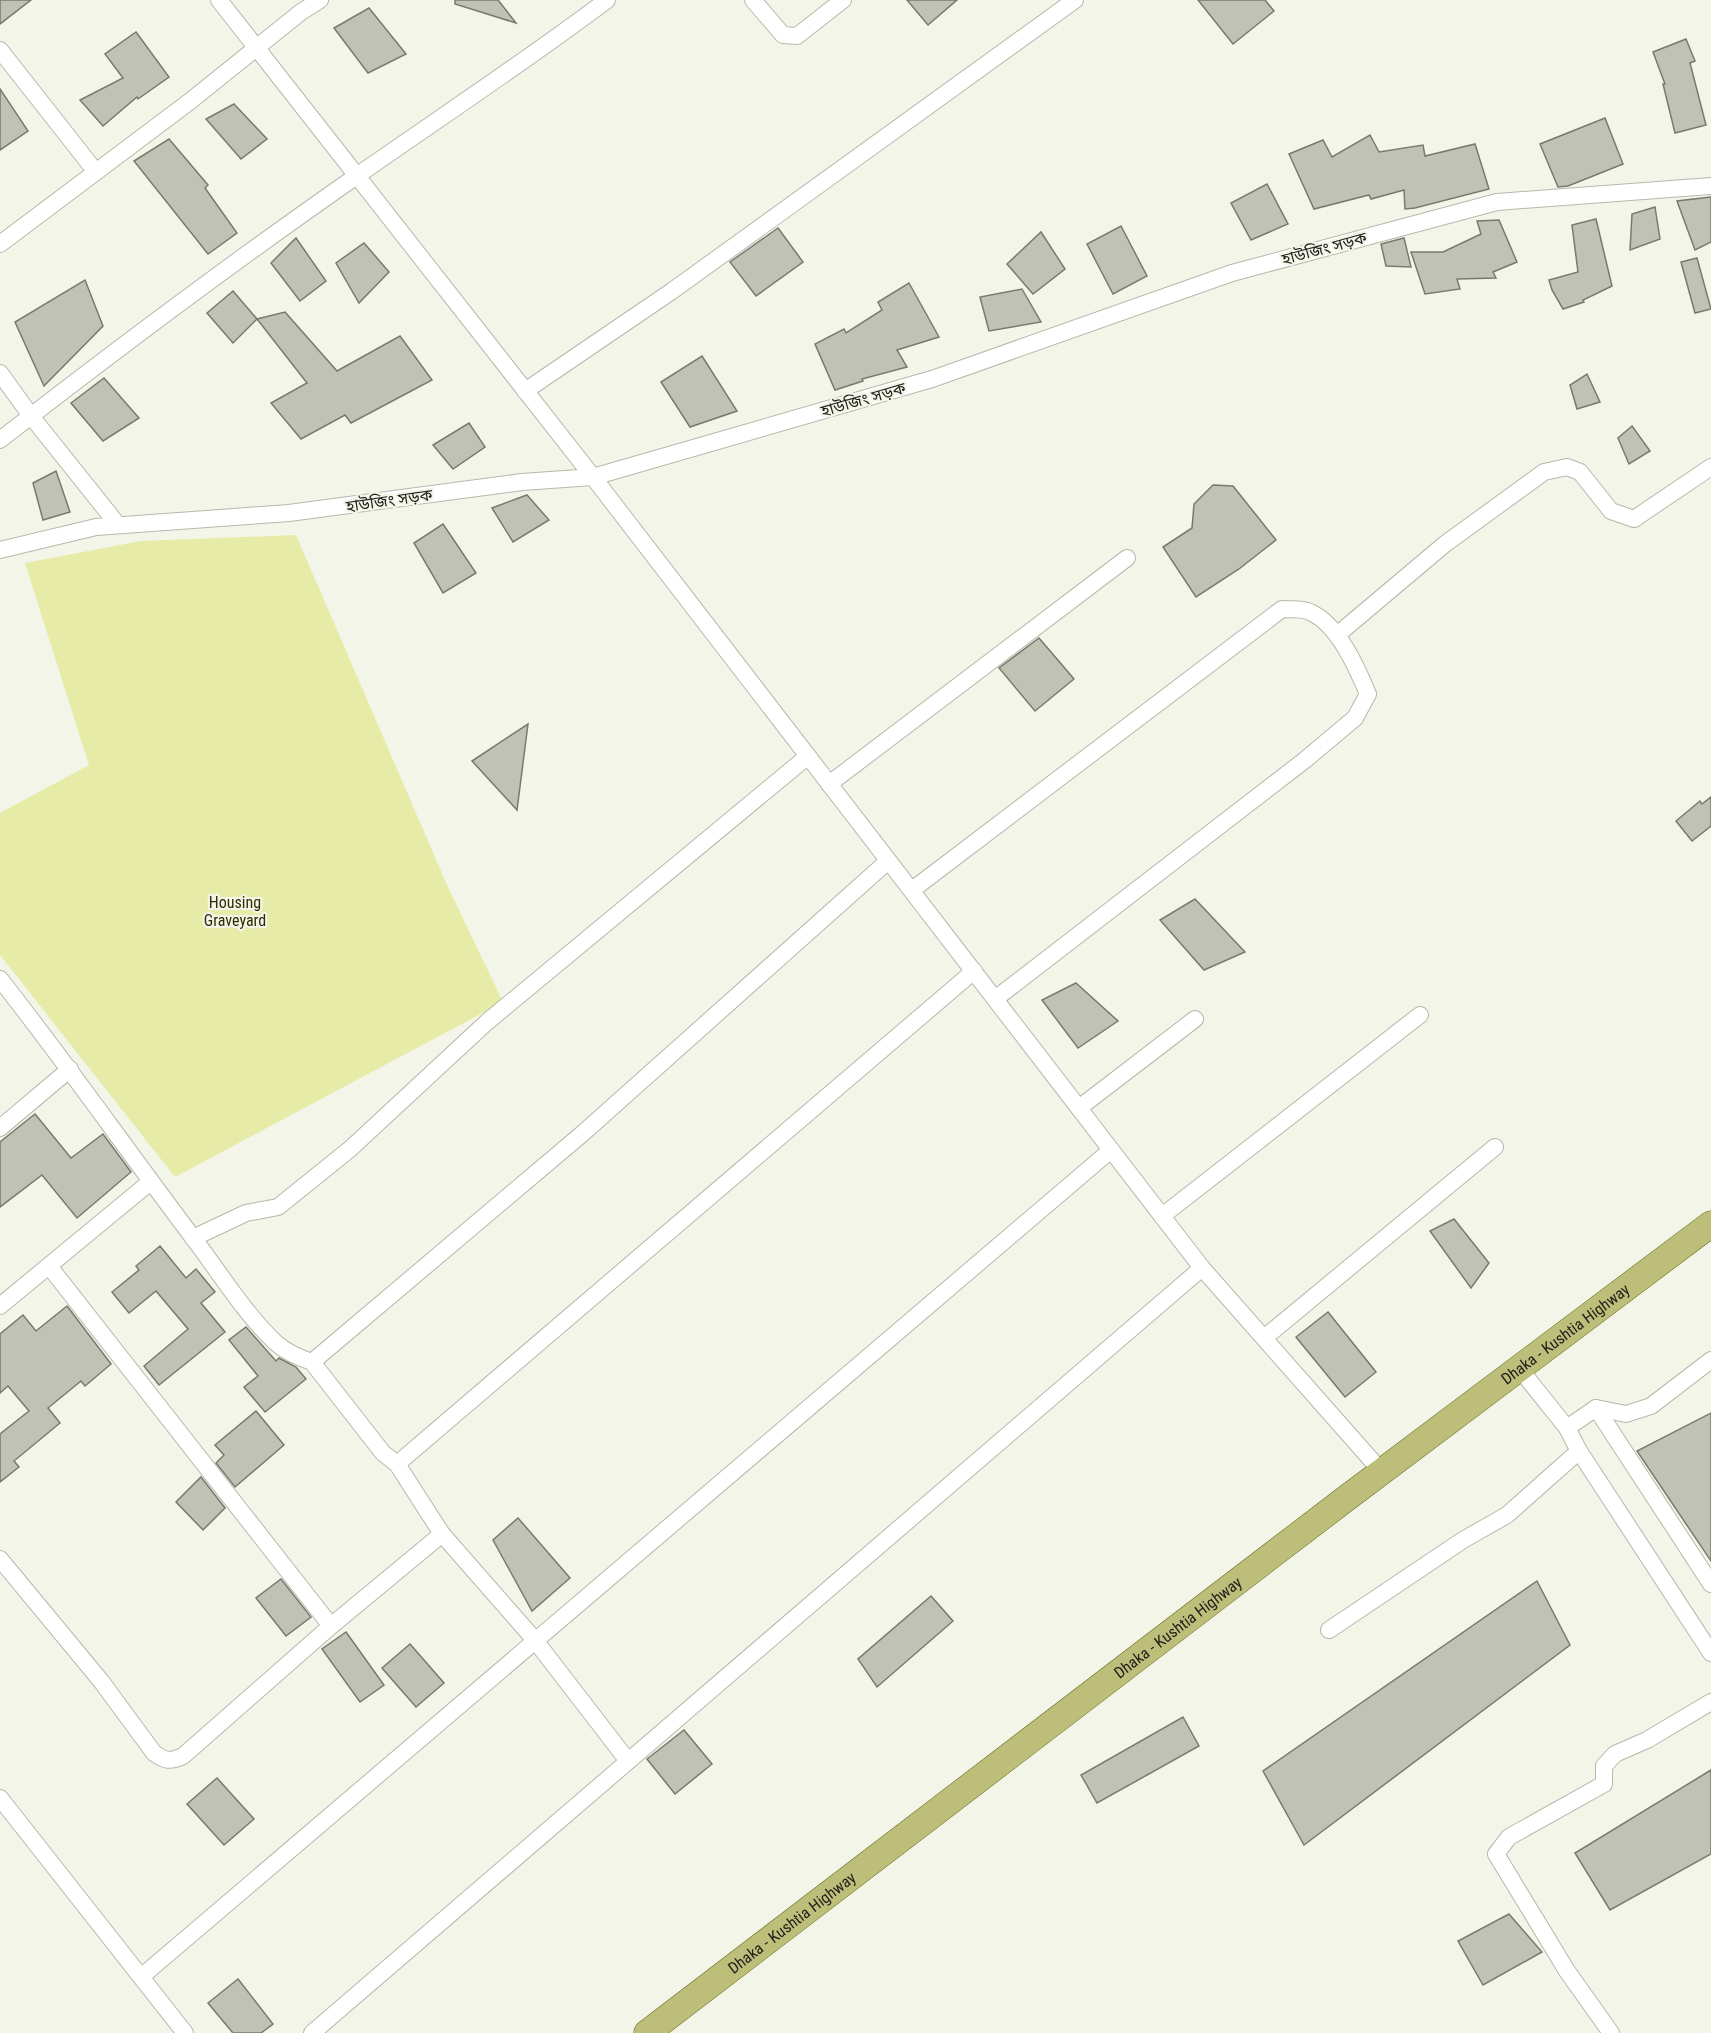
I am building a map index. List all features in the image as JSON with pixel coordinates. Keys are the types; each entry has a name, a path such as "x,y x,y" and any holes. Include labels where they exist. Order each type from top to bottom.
{"main road":[{"name":"Dhaka - Kushtia Highway","path":"647,2033 1711,1224"}],"street":[{"path":"219,0 592,477 1202,1268 1382,1472"},
{"path":"0,244 256,50 301,12 320,0"},
{"path":"0,440 356,176 553,41 607,0"},
{"path":"753,0 783,35 797,36 843,0"},
{"path":"525,391 672,291 1076,0"},
{"path":"0,50 96,172"},
{"name":"হাউজিং সড়ক","path":"0,550 96,527 290,513 522,482 592,477 932,379 1232,273 1497,202 1711,186"},
{"path":"0,373 31,416 118,525"},
{"path":"1337,635 1445,544 1544,472 1567,467 1580,472 1611,511 1634,519 1711,467"},
{"path":"829,784 1127,558"},
{"path":"912,890 1282,609 1310,611 1337,635 1357,667 1368,694 1355,718 1305,760 995,999"},
{"path":"193,1238 246,1213 278,1207 350,1149 487,1022 808,756"},
{"path":"312,1362 582,1134 888,861"},
{"path":"397,1464 974,971"},
{"path":"0,979 70,1069 149,1183 237,1296 277,1343 299,1357 312,1362 382,1453 397,1464 442,1534 534,1639 628,1761"},
{"path":"1162,1216 1420,1015"},
{"path":"1079,1108 1196,1019"},
{"path":"0,1128 70,1069"},
{"path":"1264,1338 1495,1147"},
{"path":"141,1977 534,1639 1111,1150"},
{"path":"0,1306 149,1183"},
{"path":"49,1266 331,1626"},
{"path":"312,2033 1202,1268"},
{"path":"1567,1428 1596,1408 1626,1414 1651,1406 1711,1360"},
{"path":"1520,1368 1567,1428 1579,1451 1711,1653"},
{"path":"1596,1408 1711,1584"},
{"path":"1329,1630 1462,1540 1507,1515 1579,1451"},
{"path":"0,1559 101,1681 154,1753 164,1760 173,1761 183,1756 331,1626 442,1534"},
{"path":"1611,2033 1567,1971 1496,1854 1509,1837 1604,1784 1605,1766 1615,1754 1647,1740 1711,1702"},
{"path":"0,1798 185,2033"}],"green space":[{"name":"Housing Graveyard","path":"296,535 447,885 503,1002 175,1177 0,955 0,813 89,765 25,563 141,541"}],"building":[{"path":"0,0 31,0 0,24"},
{"path":"455,0 498,0 516,23 455,4"},
{"path":"907,0 957,0 928,25"},
{"path":"1198,0 1265,0 1274,11 1233,44"},
{"path":"369,8 406,54 368,73 334,28"},
{"path":"136,32 169,77 138,99 137,97 103,126 80,100 123,78 105,54"},
{"path":"1686,39 1695,61 1690,63 1706,125 1675,133 1663,84 1665,84 1653,52"},
{"path":"0,89 28,131 0,150"},
{"path":"234,104 267,139 241,159 206,119"},
{"path":"1605,118 1623,164 1568,186 1558,187 1540,144"},
{"path":"1370,135 1379,152 1423,145 1425,156 1475,144 1489,189 1415,208 1405,209 1404,190 1371,199 1369,195 1314,209 1289,154 1323,140 1332,157"},
{"path":"169,139 208,185 205,188 237,233 208,254 134,161"},
{"path":"1267,184 1288,224 1251,240 1231,203"},
{"path":"1711,197 1711,242 1695,250 1677,201"},
{"path":"1655,207 1660,239 1630,250 1632,214"},
{"path":"1596,219 1612,286 1583,300 1584,302 1563,309 1549,280 1578,272 1572,225"},
{"path":"1499,220 1517,262 1493,272 1496,278 1457,279 1460,289 1425,294 1411,252 1443,252 1481,234 1477,221"},
{"path":"1121,226 1147,276 1113,294 1087,244"},
{"path":"778,228 803,262 756,296 730,262"},
{"path":"1041,232 1065,269 1033,294 1007,264"},
{"path":"296,238 326,281 300,301 271,263"},
{"path":"1404,238 1411,267 1386,266 1381,244"},
{"path":"364,243 389,272 359,303 336,263"},
{"path":"1697,258 1711,309 1695,313 1681,262"},
{"path":"85,280 103,326 44,386 15,322"},
{"path":"909,283 939,337 897,350 907,367 862,379 863,381 835,390 815,344 844,329 846,333 882,310 878,302"},
{"path":"1022,289 1041,322 989,331 980,297"},
{"path":"233,291 257,319 233,343 207,313"},
{"path":"285,312 337,371 400,336 432,380 351,423 345,415 301,439 271,403 307,383 257,319"},
{"path":"702,356 737,411 690,427 661,382"},
{"path":"1587,374 1600,402 1577,409 1570,385"},
{"path":"104,378 139,418 103,441 71,403"},
{"path":"469,423 485,447 453,469 433,445"},
{"path":"1632,426 1650,451 1629,464 1618,438"},
{"path":"56,471 70,512 43,520 33,483"},
{"path":"1213,485 1233,486 1276,540 1239,569 1196,597 1163,547 1192,528 1194,504"},
{"path":"527,495 549,520 513,542 492,508"},
{"path":"443,524 476,573 443,593 414,543"},
{"path":"1039,638 1074,679 1035,711 999,668"},
{"path":"528,724 517,810 472,761"},
{"path":"1711,797 1711,826 1692,841 1676,821 1700,801 1702,804"},
{"path":"1195,899 1245,952 1204,970 1160,920"},
{"path":"1076,983 1118,1021 1078,1048 1042,1000"},
{"path":"35,1114 71,1158 103,1134 131,1172 77,1218 42,1175 0,1207 0,1142"},
{"path":"1454,1219 1489,1263 1471,1288 1430,1231"},
{"path":"160,1246 186,1278 196,1269 215,1292 201,1303 225,1332 159,1385 144,1366 188,1329 156,1291 129,1313 112,1292 139,1270 136,1266"},
{"path":"67,1306 111,1364 85,1386 81,1381 48,1408 60,1423 14,1461 19,1467 0,1482 0,1434 29,1411 8,1386 0,1393 0,1334 23,1315 36,1331"},
{"path":"1328,1312 1376,1372 1345,1397 1296,1337"},
{"path":"246,1327 276,1361 279,1358 296,1367 306,1379 265,1412 244,1387 258,1376 229,1340"},
{"path":"256,1411 284,1445 235,1487 216,1463 224,1455 215,1445"},
{"path":"1711,1413 1711,1561 1637,1451"},
{"path":"201,1477 225,1508 203,1530 176,1502"},
{"path":"518,1518 570,1578 532,1611 493,1540"},
{"path":"281,1579 311,1617 286,1636 256,1598"},
{"path":"1537,1581 1570,1645 1304,1845 1263,1771"},
{"path":"931,1596 953,1621 877,1687 858,1659"},
{"path":"346,1632 384,1685 360,1702 322,1649"},
{"path":"410,1644 444,1683 416,1707 382,1668"},
{"path":"1183,1717 1199,1746 1097,1803 1081,1775"},
{"path":"684,1730 712,1764 675,1794 647,1759"},
{"path":"1711,1770 1711,1854 1610,1910 1575,1853"},
{"path":"217,1778 254,1819 224,1845 187,1804"},
{"path":"1509,1914 1542,1952 1483,1985 1458,1941"},
{"path":"238,1979 273,2024 261,2033 233,2033 208,2003"}]}
